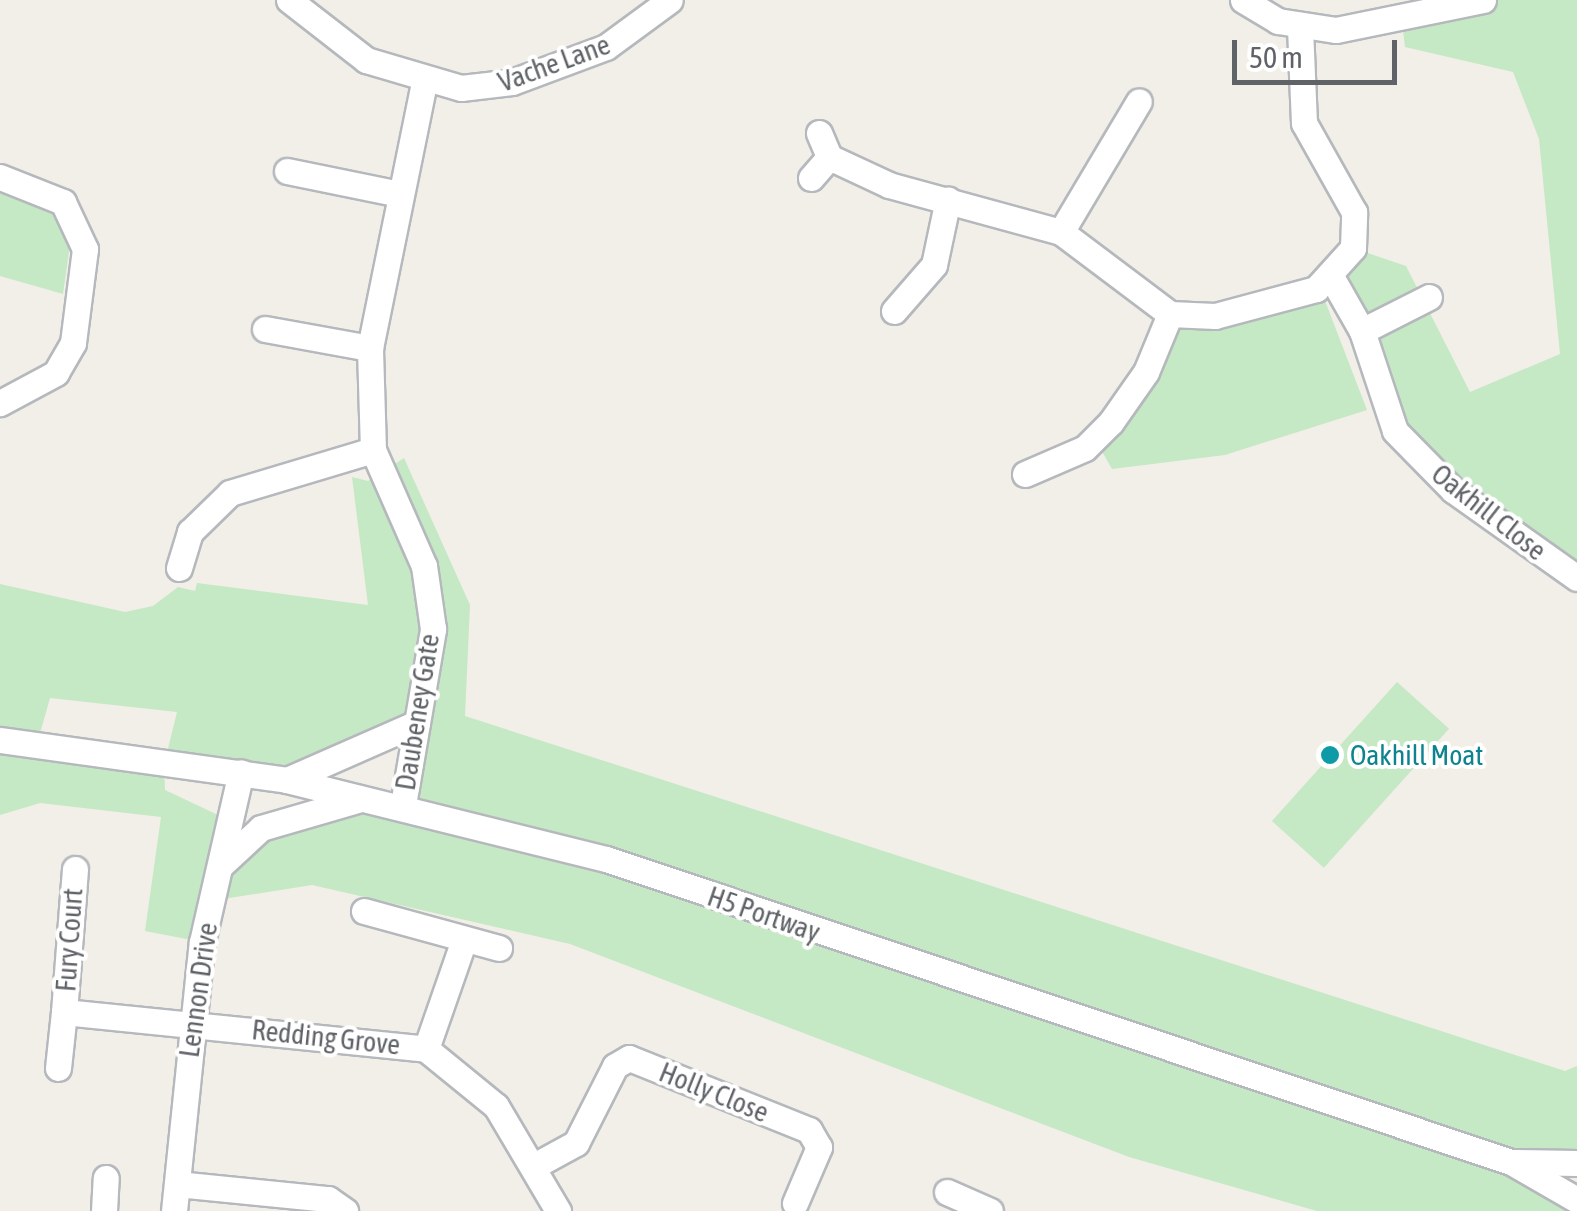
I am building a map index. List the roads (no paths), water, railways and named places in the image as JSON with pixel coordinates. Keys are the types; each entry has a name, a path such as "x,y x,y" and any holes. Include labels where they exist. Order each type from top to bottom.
{"street":[{"path":"289,0 366,60 424,83"},
{"name":"Vache Lane","path":"424,83 512,82 606,47 670,0"},
{"path":"1243,0 1300,28 1336,30 1401,7 1483,0"},
{"path":"810,178 824,145 948,200 1061,232 1170,314 1215,316 1334,280 1353,248 1354,212 1304,123 1300,28"},
{"name":"Daubeney Gate","path":"403,805 433,629 424,566 373,450 370,348 424,83"},
{"path":"1061,232 1139,101"},
{"path":"286,171 400,194"},
{"path":"0,177 63,202 85,249 73,343 56,373 0,403"},
{"path":"894,311 934,264 948,200"},
{"name":"Oakhill Close","path":"1334,280 1362,331 1395,431 1453,490 1577,578"},
{"path":"1362,331 1429,297"},
{"path":"1026,474 1085,448 1111,422 1146,372 1170,314"},
{"path":"265,329 370,348"},
{"path":"179,568 190,532 230,493 373,450"},
{"path":"288,780 417,723"},
{"name":"H5 Portway","path":"0,740 133,754 288,780 403,805 606,858 1510,1162 1577,1200"},
{"name":"Lennon Drive","path":"174,1211 192,1024 220,864 242,772"},
{"path":"220,864 261,828 370,797"},
{"name":"Fury Court","path":"58,1068 75,869"},
{"path":"364,911 499,948"},
{"path":"426,1050 464,940"},
{"name":"Fury Court","path":"64,1012 192,1024"},
{"name":"Redding Grove","path":"192,1024 426,1050 496,1106 558,1211"},
{"name":"Holly Close","path":"534,1166 576,1143 615,1066 630,1058 809,1130 820,1147 796,1203"},
{"name":"H5 Portway","path":"1510,1162 1577,1163"},
{"path":"104,1211 106,1178"},
{"path":"177,1184 328,1199 345,1211"},
{"path":"947,1192 996,1209"}],"place":[{"name":"Oakhill Moat","path":"1330,755"}]}
